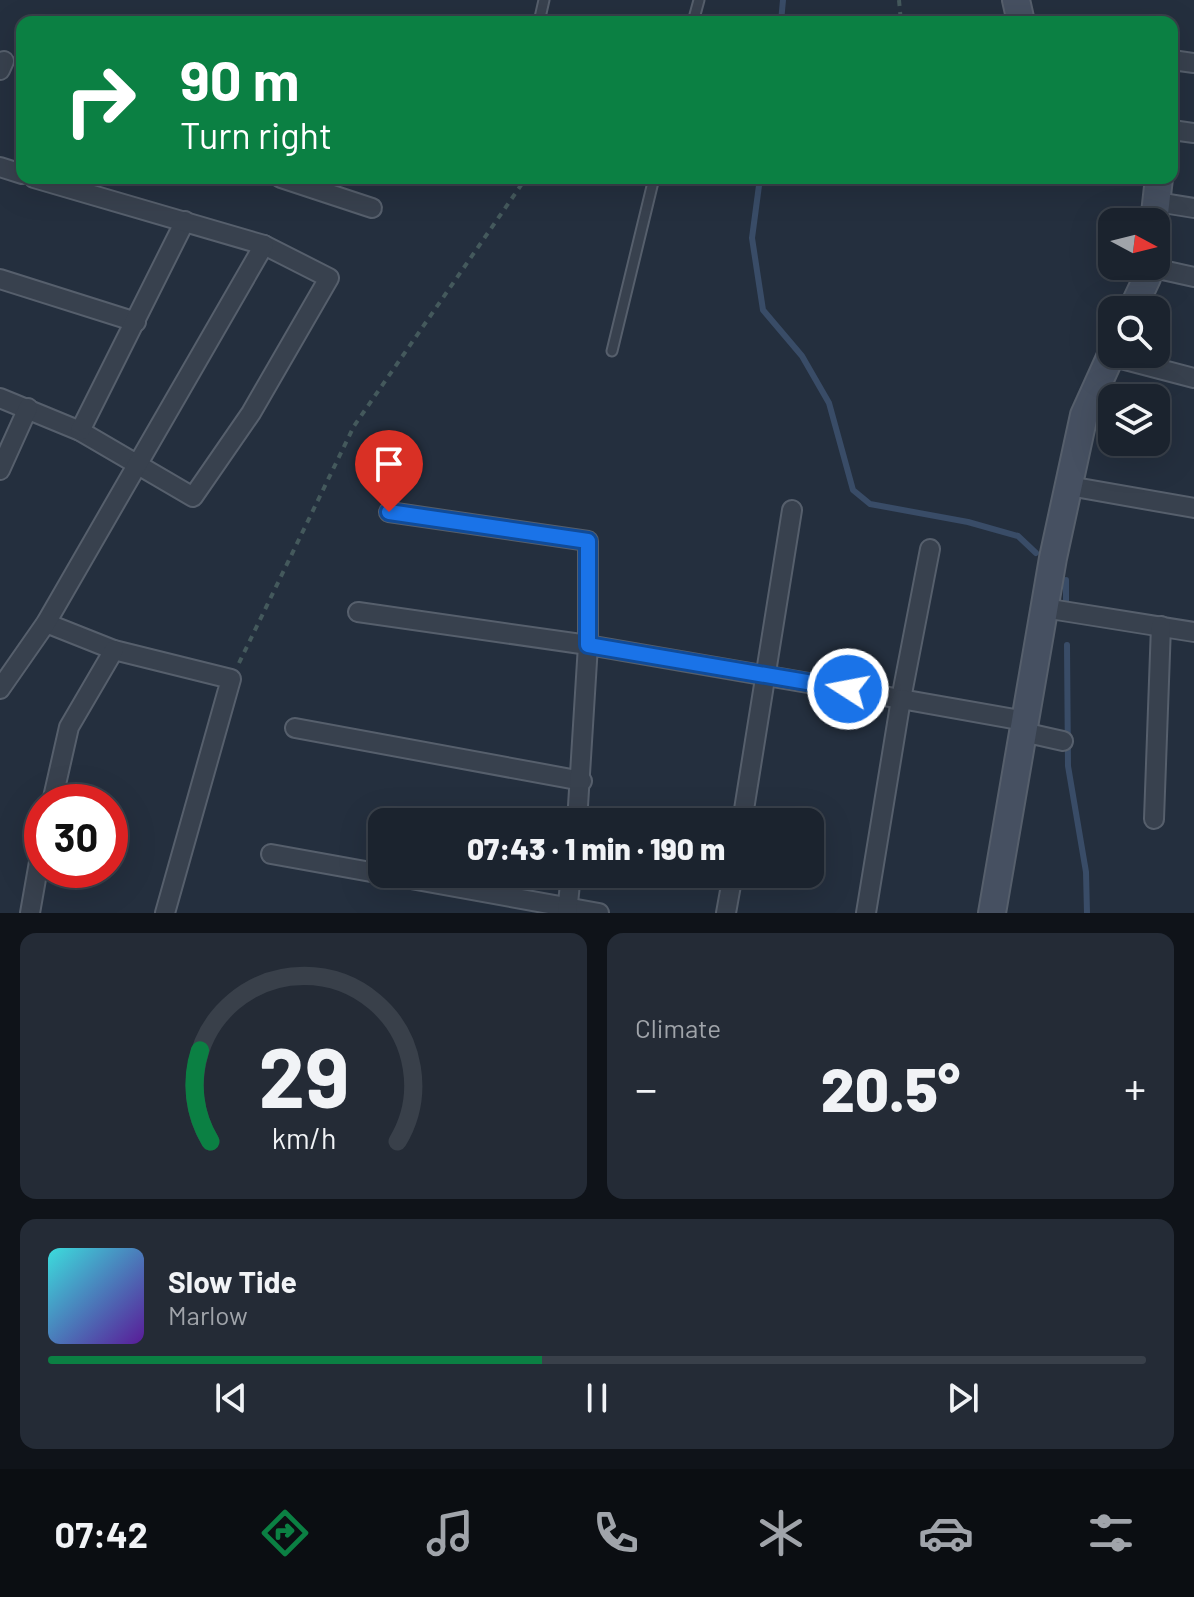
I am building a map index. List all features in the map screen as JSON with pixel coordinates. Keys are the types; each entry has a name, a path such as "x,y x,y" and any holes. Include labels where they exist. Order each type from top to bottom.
{"street":[{"path":"0,398 80,431 193,497 251,413 329,278 264,245 73,184"},
{"path":"299,184 372,208"},
{"path":"1157,201 1194,208"},
{"path":"80,431 185,221"},
{"path":"0,689 46,623 264,245"},
{"path":"1170,272 1194,277"},
{"path":"0,279 136,322"},
{"path":"992,913 1044,608 1069,486 1084,415 1105,368"},
{"path":"1158,368 1194,378"},
{"path":"0,470 28,408"},
{"path":"1069,486 1194,508"},
{"path":"744,808 792,510"},
{"path":"389,512 588,541 588,645 579,808"},
{"path":"866,913 901,699 930,549"},
{"path":"1044,608 1194,632"},
{"path":"358,612 768,674 901,699 1024,727 1063,741"},
{"path":"46,623 114,650 231,679 165,913"},
{"path":"1154,819 1161,626"},
{"path":"56,784 69,727 114,650"},
{"path":"295,728 582,781"},
{"path":"271,854 368,871"},
{"path":"30,913 34,888"},
{"path":"454,888 567,910 599,913"},
{"path":"567,910 569,888"},
{"path":"726,913 730,888"}],"lane":[{"path":"612,351 653,184"}],"path":[{"path":"231,679 354,426 522,184"}],"waterway":[{"path":"782,16 783,0"},
{"path":"759,184 752,238 763,310 802,356 829,403 853,490 870,504 968,522 1018,536 1036,553"},
{"path":"1066,580 1066,608"},
{"path":"1067,645 1068,766 1086,872 1087,913"}],"route":[{"path":"389,512 588,541 588,645 848,689"}]}
